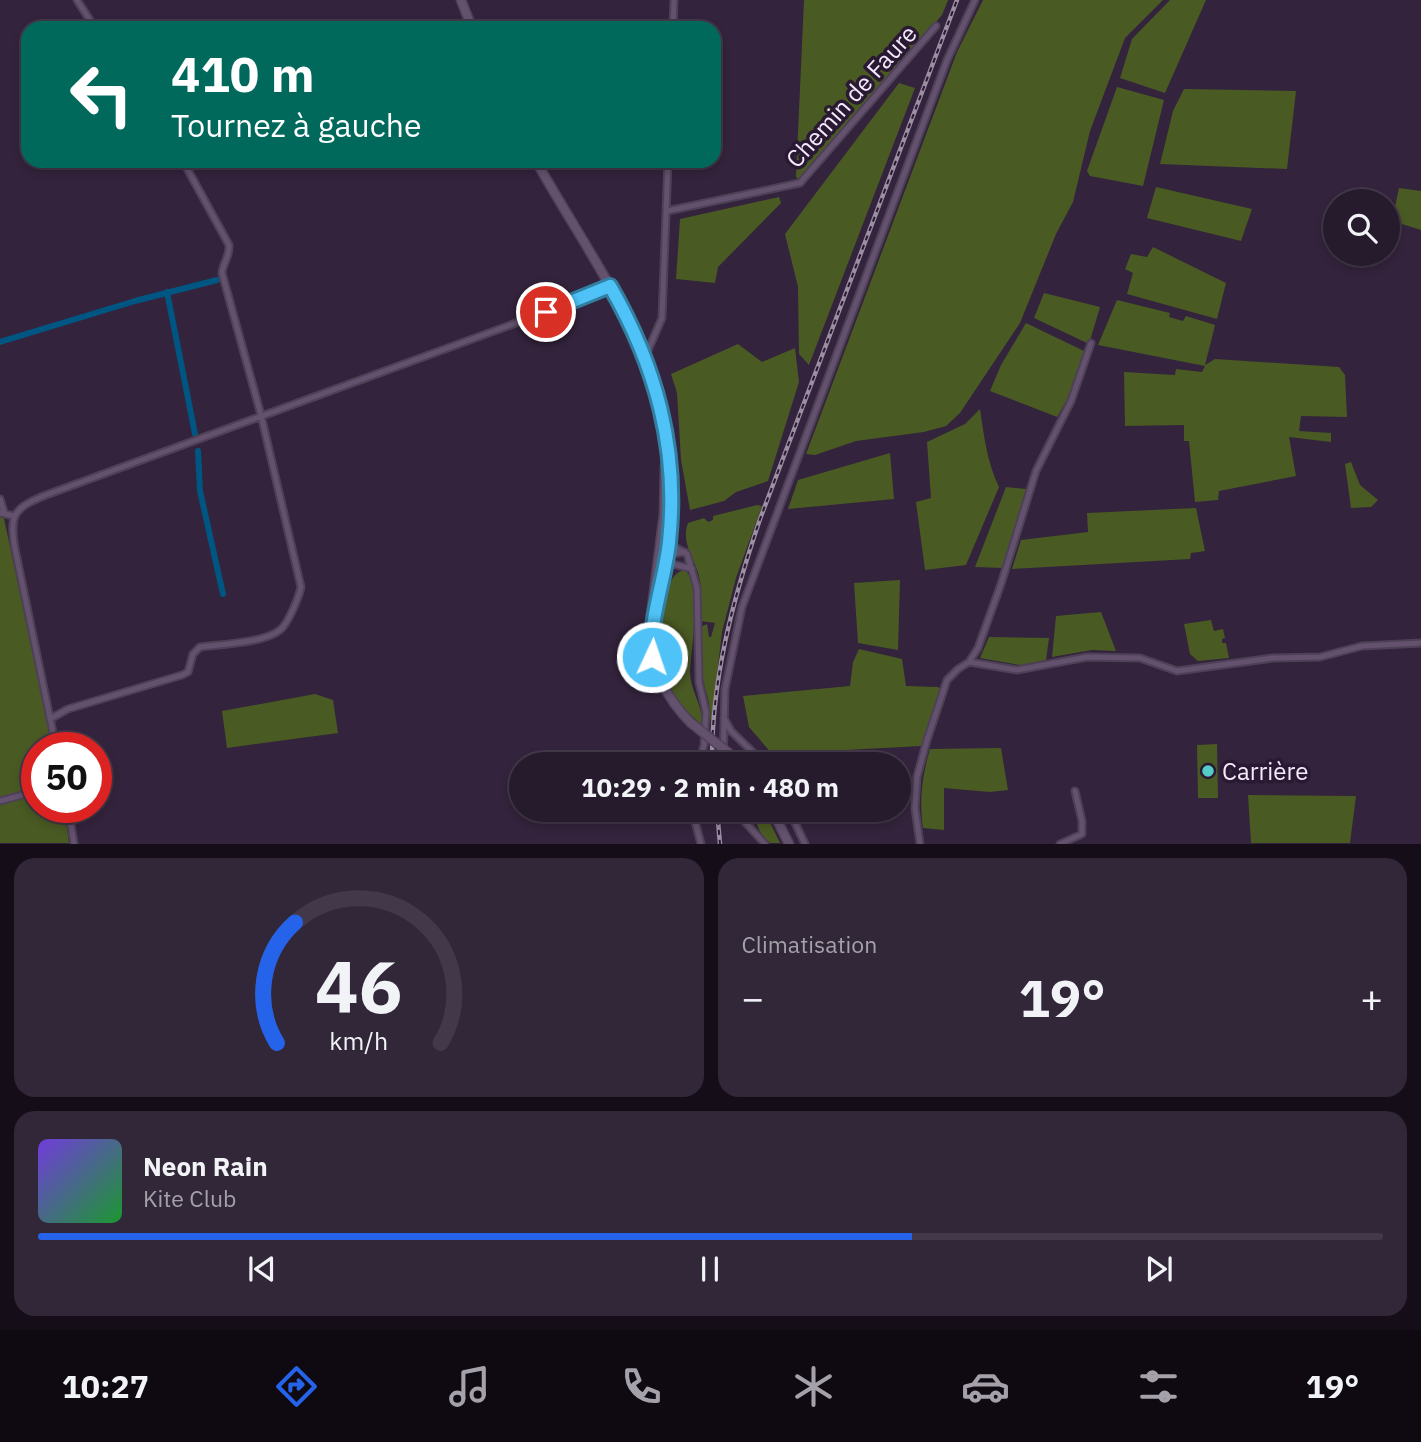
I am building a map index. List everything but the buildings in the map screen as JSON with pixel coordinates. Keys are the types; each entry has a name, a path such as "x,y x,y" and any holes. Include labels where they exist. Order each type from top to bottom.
{"main road":[{"path":"461,0 469,21"},
{"path":"540,168 610,286 646,355 658,392 672,484 669,544 649,621 652,657 667,694 691,723 728,752"},
{"path":"663,559 665,429"},
{"path":"778,822 789,844"}],"street":[{"path":"78,0 91,21"},
{"path":"673,21 674,0"},
{"path":"720,752 725,689 742,607 947,60 975,0"},
{"name":"Chemin de Faure","path":"667,211 800,183 936,26"},
{"path":"50,719 68,709 182,676 188,672 193,654 200,647 225,646 275,634 283,628 298,600 301,587 261,415 222,273 229,256 229,245 187,168"},
{"path":"646,355 662,318 668,168"},
{"path":"53,732 15,549 14,516 26,503 610,286"},
{"path":"920,844 915,808 918,777 947,680 969,662 978,648 1036,471 1071,401 1091,343"},
{"path":"0,499 2,512 14,516"},
{"path":"669,544 685,552 691,560 697,588 699,682 706,712 702,752"},
{"path":"663,559 685,552"},
{"path":"663,559 692,569"},
{"path":"969,662 1017,670 1087,657 1140,658 1177,671 1273,657 1320,657 1362,646 1421,643"},
{"path":"724,718 732,731 753,752"},
{"path":"1060,844 1082,834 1082,821 1075,792"},
{"path":"0,801 21,795"},
{"path":"695,822 701,844"},
{"path":"745,822 765,844"},
{"path":"795,822 805,844"},
{"path":"71,823 74,844"}],"green space":[{"path":"804,0 948,0 942,15 799,180 796,177"},
{"path":"983,0 1163,0 1125,38 1090,131 1073,202 1056,234 1020,323 960,413 946,426 924,432 856,441 815,455 806,454 957,52"},
{"path":"1170,0 1206,0 1165,93 1120,78 1132,39"},
{"path":"899,83 915,88 809,365 799,354 798,287 785,234"},
{"path":"1117,87 1164,100 1143,186 1090,176 1087,171"},
{"path":"1184,89 1296,91 1287,169 1160,164 1173,111"},
{"path":"1156,187 1252,209 1241,241 1147,218"},
{"path":"1399,189 1421,191 1421,230 1400,223"},
{"path":"779,197 781,203 718,267 715,283 676,279 680,219"},
{"path":"1153,247 1226,283 1217,319 1127,294 1133,273 1125,269 1131,254 1147,257"},
{"path":"1044,293 1100,307 1089,344 1034,318"},
{"path":"1117,300 1170,313 1169,317 1183,321 1186,316 1215,325 1205,365 1215,359 1339,367 1345,375 1347,417 1301,416 1299,431 1331,433 1331,442 1289,437 1296,476 1219,491 1218,500 1195,502 1189,441 1184,441 1184,425 1125,426 1124,372 1175,375 1176,369 1202,372 1205,366 1098,345"},
{"path":"1026,323 1084,351 1067,400 1057,417 990,391 1001,365"},
{"path":"738,344 762,362 795,348 799,382 768,481 736,492 724,501 690,510 681,460 677,393 671,374"},
{"path":"980,409 989,458 999,487 966,565 925,570 916,502 931,498 927,442 965,424"},
{"path":"890,453 894,499 788,509 798,480"},
{"path":"1351,462 1360,485 1378,500 1371,507 1351,508 1345,464"},
{"path":"1006,487 1026,489 1003,568 975,567"},
{"path":"0,500 50,732 21,732 21,823 66,823 69,843 0,843"},
{"path":"762,506 736,578 722,632 711,726 709,703 700,668 701,627 707,624 711,637 715,623 701,621 700,581 687,545 686,531 688,523 704,518 708,522 713,520 713,516"},
{"path":"1196,508 1205,551 1191,553 1190,559 1012,569 1021,540 1088,532 1087,513"},
{"path":"685,570 693,589 694,603 690,672 702,725 688,712 667,682 658,648 658,631 666,594 675,576"},
{"path":"900,580 898,650 858,643 854,583"},
{"path":"1101,612 1116,651 1092,650 1052,657 1056,616"},
{"path":"1211,620 1214,631 1223,629 1225,638 1222,643 1226,643 1229,658 1198,661 1190,654 1184,624"},
{"path":"989,637 1049,638 1046,660 1020,665 980,658"},
{"path":"859,649 902,659 906,686 938,687 942,690 921,746 770,752 749,727 743,696 850,686 853,662"},
{"path":"315,694 333,700 338,733 227,748 222,711"},
{"name":"Carrière","path":"1217,744 1218,798 1198,798 1197,745"},
{"path":"1001,748 1008,790 990,792 944,788 944,830 923,828 922,788 930,749"},
{"path":"1248,795 1356,796 1350,843 1251,843"},
{"path":"756,822 770,822 780,843 770,843"}],"waterway":[{"path":"0,342 135,301 217,280"},
{"path":"167,292 195,434"},
{"path":"198,451 200,491 223,594"}],"railway":[{"path":"712,752 720,671 750,549 957,0"},
{"path":"718,822 720,844"}],"place":[{"name":"Carrière","path":"1208,771"}],"route":[{"path":"546,312 610,286 634,328 658,392 672,484 669,544 651,639 652,657"}]}
